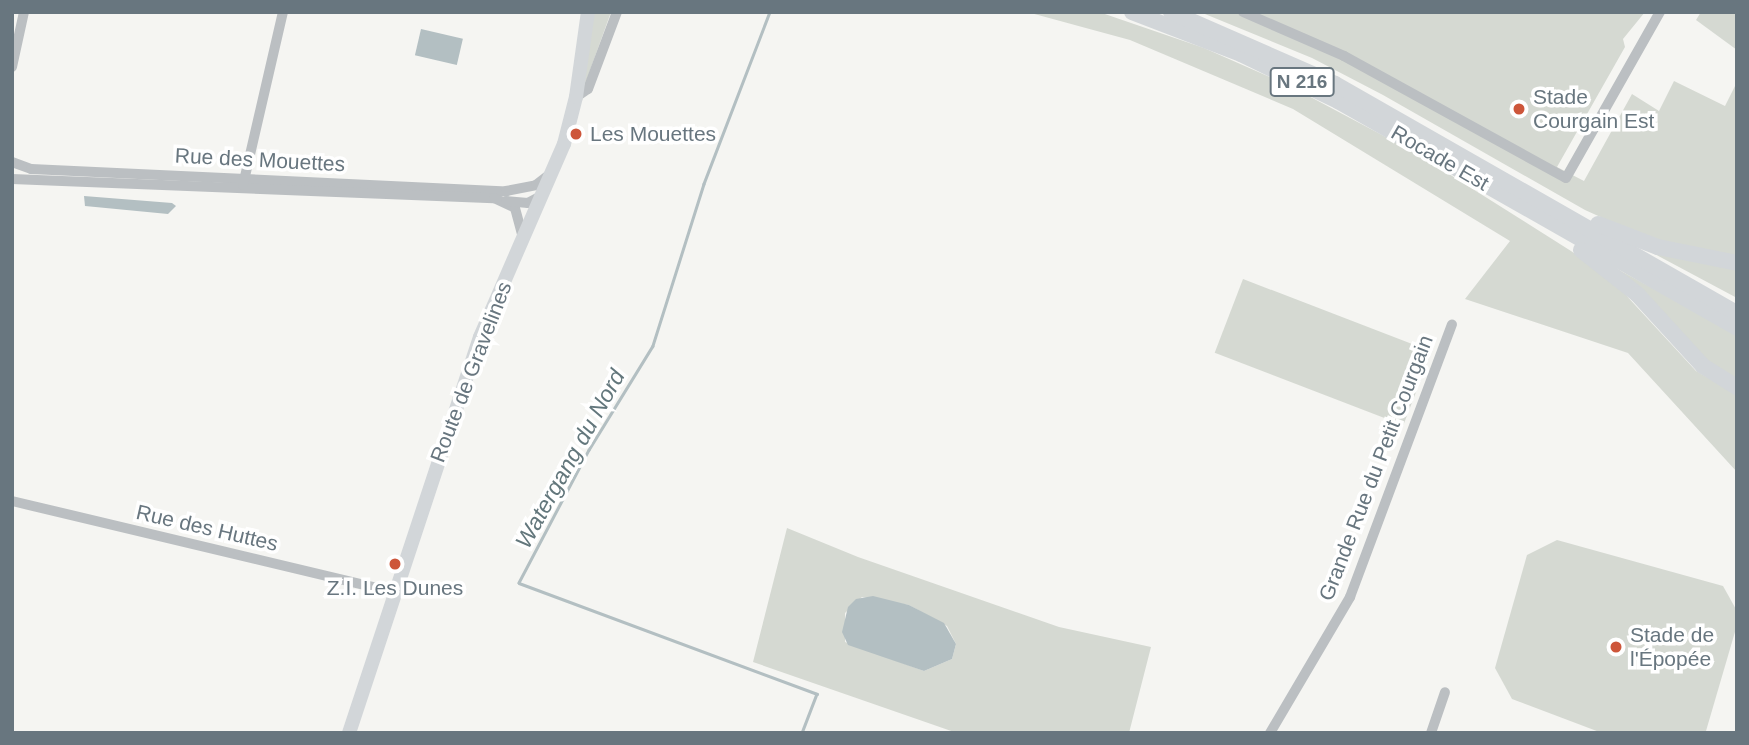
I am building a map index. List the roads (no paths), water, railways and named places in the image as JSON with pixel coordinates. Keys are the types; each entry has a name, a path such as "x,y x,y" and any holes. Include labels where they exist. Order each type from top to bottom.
{"highway":[{"name":"Rocade Est","path":"1132,12 1287,75 1462,170 1737,328"},
{"name":"Rocade Est","path":"1171,12 1320,76 1737,313"},
{"path":"1462,170 1601,263 1646,303 1695,359 1735,385"},
{"path":"1547,204 1568,208 1658,247 1737,263"}],"main road":[{"name":"Route de Gravelines","path":"349,733 393,592 480,337 556,167 576,97 588,12"}],"street":[{"path":"12,66 24,12"},
{"path":"244,183 283,12"},
{"path":"576,97 588,89 617,12"},
{"path":"1243,12 1344,56 1566,178 1660,12"},
{"name":"Rue des Mouettes","path":"12,162 31,169 506,196 532,202"},
{"name":"Rue des Mouettes","path":"506,196 536,185 556,167"},
{"name":"Rue des Mouettes","path":"12,179 244,183"},
{"path":"534,219 532,202 545,193"},
{"path":"506,196 520,218 522,243"},
{"name":"Grande Rue du Petit Courgain","path":"1270,733 1350,597 1452,324"},
{"name":"Rue des Huttes","path":"12,501 393,592"},
{"path":"1431,733 1446,692"}],"waterway":[{"name":"Watergang du Nord","path":"770,12 704,184 653,346 589,450 519,583 817,694 802,733"}],"place":[{"name":"Stade Courgain Est","path":"1519,109"},
{"name":"Les Mouettes","path":"576,134"},
{"name":"Z.I. Les Dunes","path":"395,564"},
{"name":"Stade de l'Épopée","path":"1616,647"}]}
